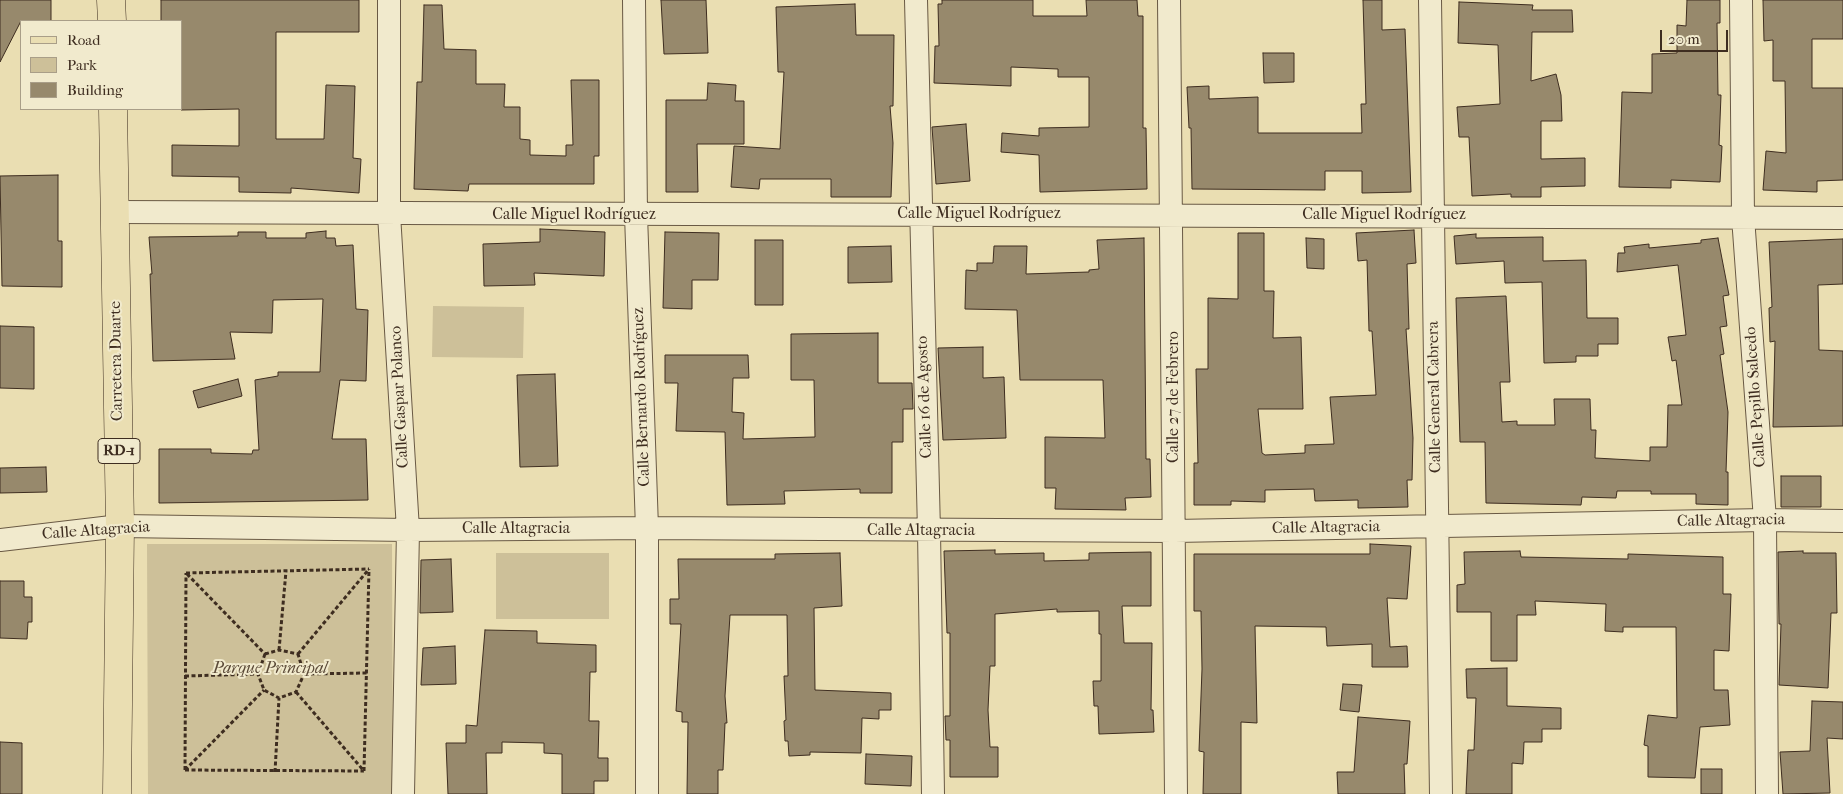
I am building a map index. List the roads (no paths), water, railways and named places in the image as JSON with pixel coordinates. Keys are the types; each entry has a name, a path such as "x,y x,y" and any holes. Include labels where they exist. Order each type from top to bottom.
{"main road":[{"path":"112,0 112,20"},
{"name":"Carretera Duarte","path":"113,110 120,526 117,794"}],"street":[{"name":"Calle Gaspar Polanco","path":"389,0 389,214 408,530 403,794"},
{"name":"Calle Bernardo Rodríguez","path":"634,0 636,215 647,528 647,794"},
{"name":"Calle 16 de Agosto","path":"916,0 929,531 932,794"},
{"name":"Calle 27 de Febrero","path":"1169,0 1176,794"},
{"name":"Calle General Cabrera","path":"1430,0 1441,794"},
{"name":"Calle Pepillo Salcedo","path":"1741,0 1743,217 1765,520 1766,794"},
{"name":"Calle Miguel Rodríguez","path":"115,212 636,215 1432,215 1843,218"},
{"name":"Calle Altagracia","path":"0,540 120,526 408,530 647,528 1174,531 1765,520 1843,522"}],"park label":[{"name":"Parque Principal","path":"270,669"}]}
